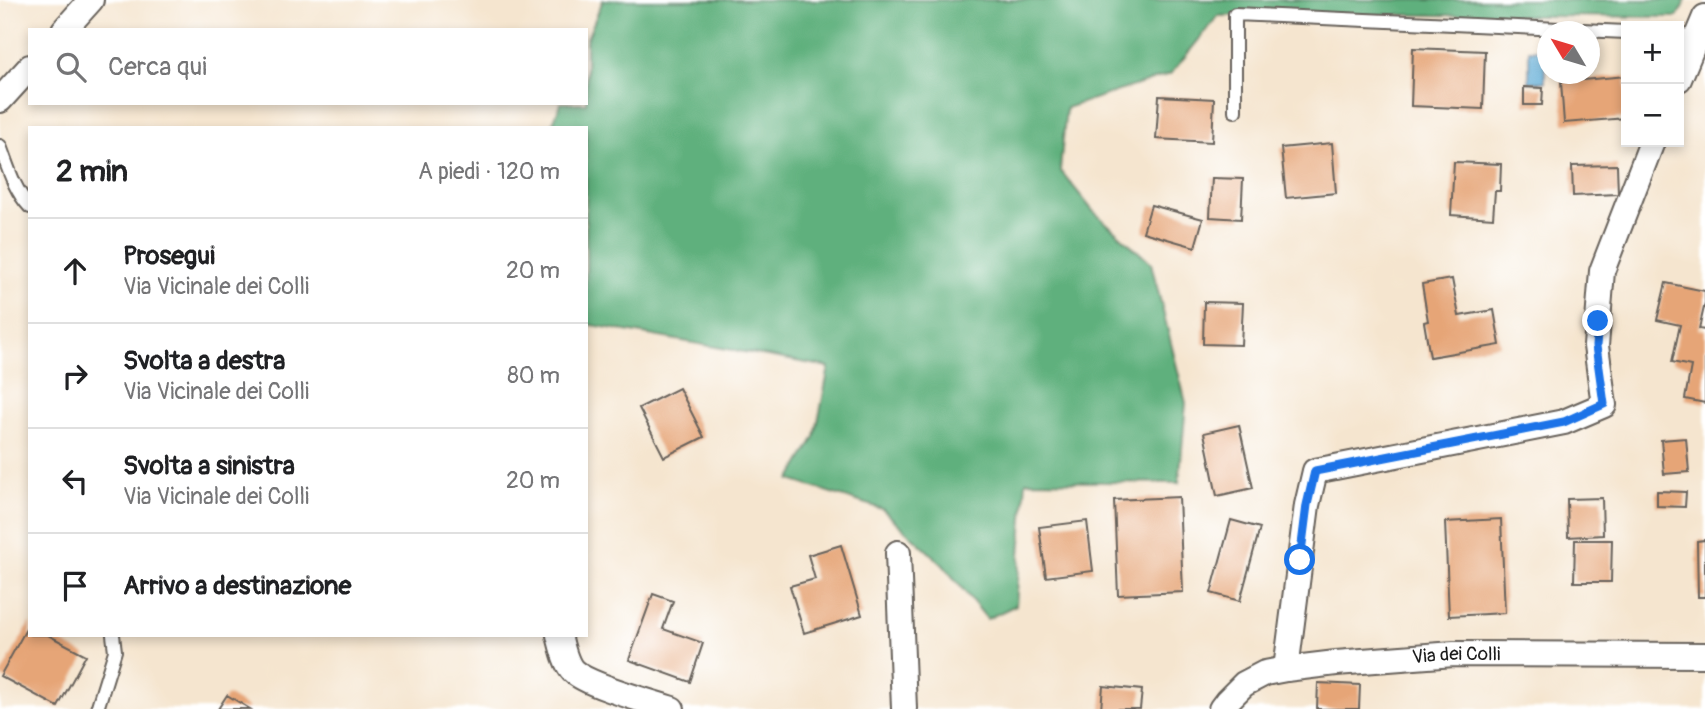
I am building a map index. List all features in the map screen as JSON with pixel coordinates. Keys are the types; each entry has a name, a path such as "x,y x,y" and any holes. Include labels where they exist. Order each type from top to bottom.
{"street":[{"path":"66,28 91,0"},
{"path":"1684,62 1694,29"},
{"path":"0,100 28,69"},
{"path":"1286,669 1307,505 1315,471 1564,422 1604,404 1596,346 1602,271 1650,147"},
{"path":"898,553 904,709"},
{"path":"560,637 571,670 588,681 672,709"},
{"name":"Via dei Colli","path":"1221,709 1244,684 1265,673 1336,663 1454,654 1705,656"}],"lane":[{"path":"1235,111 1235,14 1621,33"},
{"path":"0,146 12,180 28,205"},
{"path":"97,709 115,651 113,637"}],"green space":[{"path":"603,0 1686,0 1677,17 1294,14 1218,16 1171,74 1066,108 1060,170 1093,211 1151,263 1186,403 1179,483 1026,481 1016,605 987,619 943,565 882,509 790,480 815,437 829,367 588,324 588,126 552,126 560,105 588,105 588,36"}],"water":[{"path":"1529,50 1537,50 1537,82 1529,82"}],"building":[{"path":"1413,48 1485,51 1483,109 1411,106"},
{"path":"1621,76 1621,118 1564,123 1561,84 1600,84 1600,78"},
{"path":"1524,87 1543,88 1542,105 1524,105"},
{"path":"1159,96 1214,99 1212,142 1156,139"},
{"path":"1332,143 1336,193 1286,198 1281,148"},
{"path":"1454,162 1501,164 1500,191 1495,191 1493,218 1451,215"},
{"path":"1617,165 1618,194 1573,196 1572,166"},
{"path":"1212,178 1243,179 1241,219 1210,217"},
{"path":"1151,205 1203,219 1195,247 1143,232"},
{"path":"1452,279 1459,316 1494,310 1500,345 1430,357 1424,322 1428,321 1422,284"},
{"path":"1666,283 1705,291 1699,329 1705,330 1705,403 1685,399 1691,366 1672,362 1680,325 1657,320"},
{"path":"1204,302 1243,303 1241,345 1203,344"},
{"path":"679,388 704,437 664,457 639,408"},
{"path":"1239,425 1253,488 1217,496 1204,433"},
{"path":"1686,438 1689,472 1664,474 1661,440"},
{"path":"1657,491 1686,492 1685,507 1657,506"},
{"path":"1179,497 1183,592 1118,595 1114,500"},
{"path":"1602,498 1603,535 1568,537 1567,499"},
{"path":"1501,519 1505,613 1449,616 1445,522"},
{"path":"1231,520 1260,528 1240,601 1211,593"},
{"path":"1087,521 1093,571 1046,577 1039,527"},
{"path":"1575,540 1612,540 1611,582 1574,582"},
{"path":"1705,540 1705,597 1698,597 1697,541"},
{"path":"841,545 862,615 804,633 790,586 815,579 808,555"},
{"path":"653,594 673,601 663,629 703,643 690,682 629,660"},
{"path":"28,626 28,637 52,637 86,655 58,707 0,676"},
{"path":"1318,683 1360,685 1359,709 1317,709"},
{"path":"1103,686 1142,690 1140,709 1101,709"},
{"path":"227,695 250,709 218,709"}],"route":[{"path":"1300,560 1307,505 1315,471 1564,422 1604,404 1596,346 1598,321"}]}
